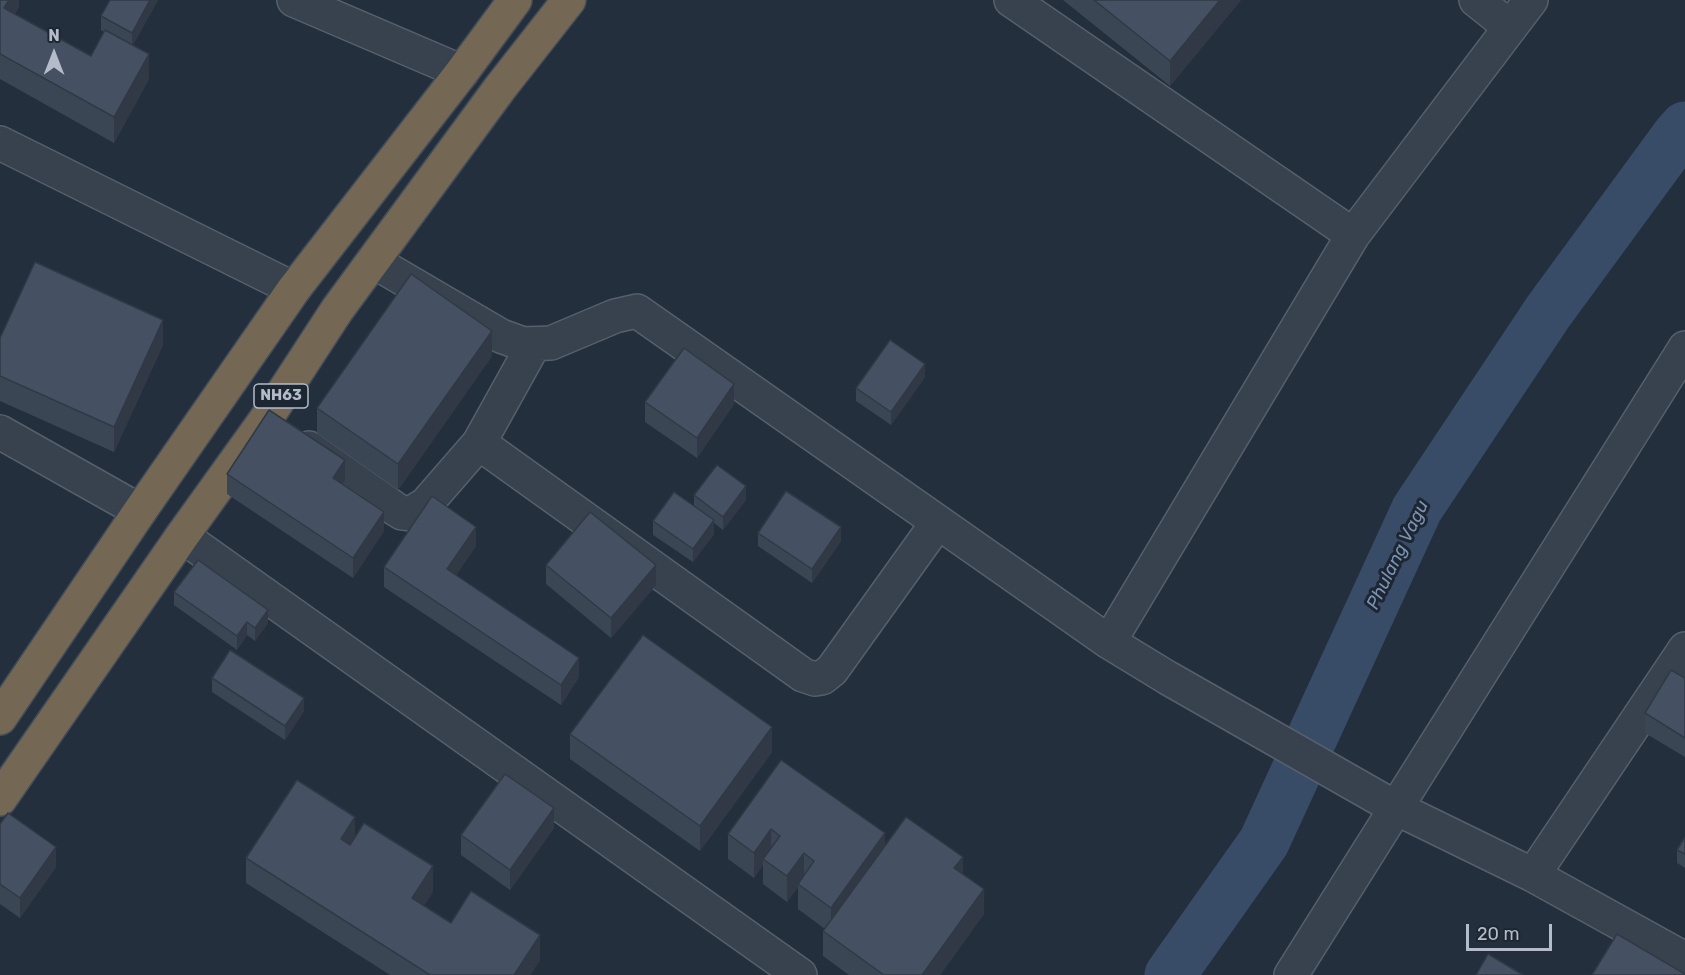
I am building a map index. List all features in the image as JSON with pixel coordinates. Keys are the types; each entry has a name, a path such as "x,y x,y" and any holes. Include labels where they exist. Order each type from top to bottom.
{"highway":[{"name":"NH63","path":"0,718 294,289 515,0"},
{"name":"NH63","path":"0,799 266,419 337,310 500,88 569,0"}],"street":[{"path":"294,0 462,72"},
{"path":"1011,0 1353,235"},
{"path":"1476,0 1510,27"},
{"path":"1108,642 1353,235 1531,0"},
{"path":"0,143 294,289"},
{"path":"373,261 501,336 523,344 551,343 615,316 637,311 1108,642 1396,808 1533,874 1685,959"},
{"path":"266,419 402,513 410,514 426,504 479,443 534,344"},
{"path":"1296,973 1396,808 1685,348"},
{"path":"0,432 140,511"},
{"path":"479,443 802,675 815,679 828,675 832,670 938,522"},
{"path":"182,536 800,975"},
{"path":"1533,874 1685,649"}],"building":[{"path":"0,0 9,0 4,8 91,56 105,30 149,54 114,117 0,54"},
{"path":"110,0 150,0 132,33 101,16"},
{"path":"1094,0 1220,0 1170,61"},
{"path":"35,262 163,320 114,427 0,376 0,338"},
{"path":"411,274 492,331 398,464 317,408"},
{"path":"890,340 925,364 891,412 856,388"},
{"path":"684,348 734,384 697,438 645,402"},
{"path":"269,410 345,460 333,478 384,512 353,558 227,474"},
{"path":"717,465 746,486 723,517 694,495"},
{"path":"786,491 841,527 812,569 758,533"},
{"path":"674,492 714,520 693,549 653,521"},
{"path":"432,496 476,527 447,569 579,658 561,685 384,567"},
{"path":"590,512 656,565 611,618 546,565"},
{"path":"198,560 268,610 255,628 247,622 237,636 174,592"},
{"path":"643,635 772,727 700,826 570,734"},
{"path":"230,650 304,698 285,726 212,678"},
{"path":"1671,670 1685,678 1685,738 1645,713"},
{"path":"781,760 885,833 831,908 798,884 814,861 804,853 787,876 763,859 780,836 771,829 754,853 728,834"},
{"path":"505,774 554,808 510,870 461,835"},
{"path":"297,780 355,817 341,839 350,845 364,823 433,866 412,898 451,923 471,891 540,935 514,975 430,975 246,858"},
{"path":"8,813 56,847 20,898 0,884 0,824"},
{"path":"906,817 963,857 954,868 984,889 922,975 884,975 823,931"},
{"path":"1685,837 1685,854 1677,850"},
{"path":"1617,934 1685,974 1685,975 1592,975"},
{"path":"1488,954 1523,975 1476,975"}],"waterway":[{"name":"Phulang Vagu","path":"1170,975 1264,842 1417,509 1548,312 1685,127"}]}
